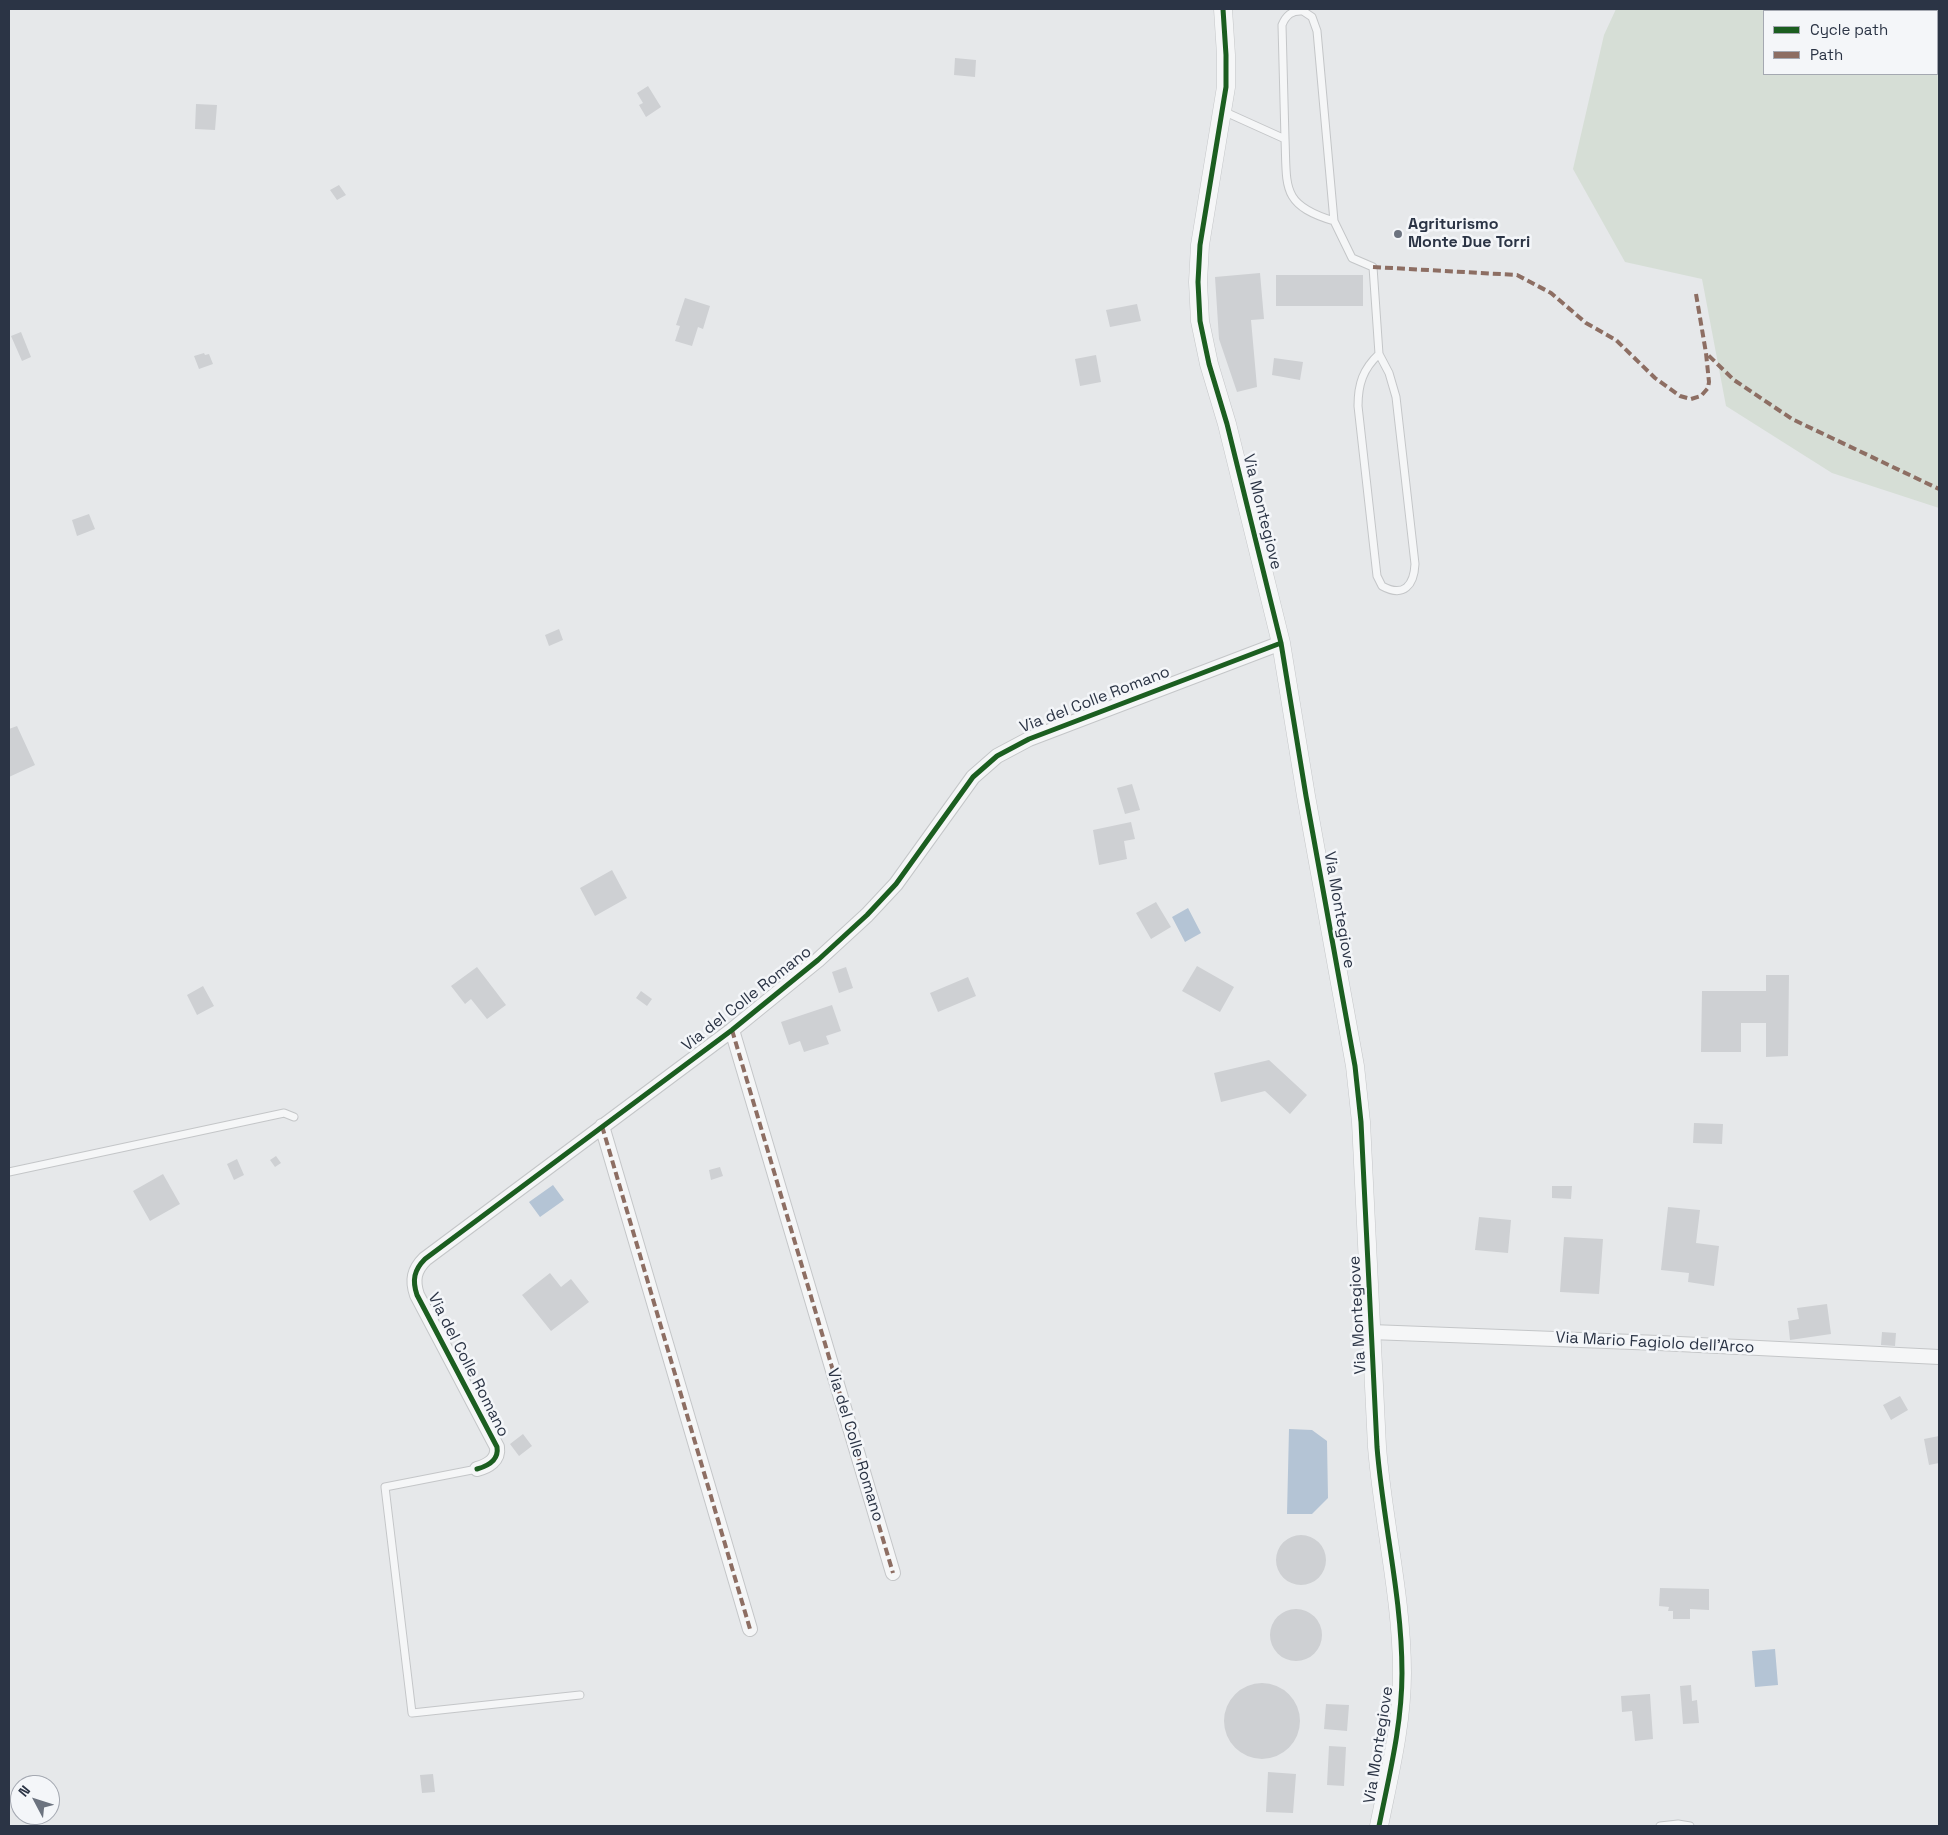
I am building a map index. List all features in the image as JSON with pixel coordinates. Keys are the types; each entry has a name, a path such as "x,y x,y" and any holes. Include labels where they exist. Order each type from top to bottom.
{"street":[{"name":"Via Montegiove","path":"1223,9 1227,73 1223,111 1200,245 1198,282 1200,321 1209,364 1232,442 1281,643 1356,1078 1362,1146 1379,1470 1402,1657 1396,1740 1378,1826"},
{"name":"Via del Colle Romano","path":"477,1469 488,1465 495,1459 497,1447 417,1295 414,1282 416,1270 425,1259 732,1030 805,971 874,908 909,867 966,784 997,756 1029,739 1281,643"},
{"name":"Via del Colle Romano","path":"732,1030 893,1573"},
{"path":"602,1126 750,1629"},
{"name":"Via Mario Fagiolo dell'Arco","path":"1371,1332 1659,1343 1939,1358"}],"lane":[{"path":"1334,221 1310,213 1296,203 1291,196 1287,181 1282,25 1288,15 1293,12 1303,11 1312,17 1317,31 1334,221 1352,258 1373,267 1379,354 1392,380 1396,397 1415,564 1414,578 1411,583 1403,590 1398,591 1382,586 1377,576 1358,406 1358,390 1362,375 1369,363 1379,354"},
{"path":"1223,111 1285,139"},
{"path":"9,1172 284,1113 294,1117"},
{"name":"Via del Colle Romano","path":"477,1469 385,1487 412,1713 580,1695"},
{"path":"1660,1826 1678,1824 1690,1826"}],"shaded area":[{"path":"1616,9 1939,9 1939,508 1832,473 1726,406 1702,279 1625,262 1573,169 1604,35"}],"water":[{"path":"1188,908 1201,933 1185,942 1172,917"},
{"path":"553,1185 564,1200 540,1217 529,1202"},
{"path":"1289,1429 1312,1430 1327,1441 1328,1498 1312,1514 1287,1514"},
{"path":"1775,1649 1778,1685 1755,1687 1752,1651"}],"building":[{"path":"955,58 976,60 975,77 954,75"},
{"path":"648,86 661,107 646,117 639,105 643,103 637,93"},
{"path":"196,104 217,105 215,130 195,129"},
{"path":"339,185 346,195 337,200 330,190"},
{"path":"1260,273 1264,319 1251,320 1257,387 1237,392 1219,339 1215,277"},
{"path":"1276,275 1363,275 1363,306 1276,306"},
{"path":"685,298 710,306 703,329 698,327 692,346 675,341 680,326 676,325"},
{"path":"1137,304 1141,321 1110,327 1106,310"},
{"path":"21,332 31,357 22,361 11,336"},
{"path":"204,353 205,355 209,354 213,364 199,369 194,356"},
{"path":"1096,355 1101,382 1080,386 1075,359"},
{"path":"1274,358 1303,362 1300,380 1272,375"},
{"path":"89,514 95,529 77,536 72,520"},
{"path":"559,629 563,640 549,646 545,635"},
{"path":"17,726 35,765 9,777 9,729"},
{"path":"1132,784 1140,810 1125,814 1117,788"},
{"path":"1131,822 1135,839 1124,841 1127,859 1099,865 1093,830"},
{"path":"612,870 627,898 595,916 580,888"},
{"path":"1156,902 1171,927 1151,939 1136,913"},
{"path":"1197,966 1234,987 1220,1012 1182,991"},
{"path":"477,967 506,1005 487,1019 471,999 465,1004 451,986"},
{"path":"846,967 853,988 839,993 832,972"},
{"path":"1766,975 1789,975 1788,1056 1766,1057 1766,1023 1741,1023 1741,1052 1701,1052 1702,991 1766,991"},
{"path":"968,977 976,996 938,1012 930,993"},
{"path":"203,986 214,1006 197,1015 187,995"},
{"path":"641,991 652,999 647,1006 636,998"},
{"path":"832,1005 841,1031 826,1036 829,1044 804,1052 800,1041 789,1045 781,1022"},
{"path":"1269,1060 1307,1095 1290,1114 1265,1091 1221,1102 1214,1073"},
{"path":"1694,1123 1723,1124 1722,1144 1693,1143"},
{"path":"276,1156 281,1163 275,1167 270,1160"},
{"path":"237,1159 244,1175 234,1180 227,1164"},
{"path":"720,1167 723,1176 711,1180 709,1170"},
{"path":"163,1174 180,1204 150,1221 133,1191"},
{"path":"1552,1186 1572,1186 1571,1199 1552,1198"},
{"path":"1668,1207 1700,1210 1696,1243 1719,1246 1714,1286 1688,1282 1689,1273 1661,1270"},
{"path":"1479,1217 1511,1220 1508,1253 1475,1250"},
{"path":"1564,1237 1603,1239 1599,1294 1560,1292"},
{"path":"550,1273 561,1287 571,1279 589,1302 551,1331 522,1295"},
{"path":"1827,1304 1831,1334 1790,1340 1788,1321 1799,1319 1797,1308"},
{"path":"1882,1332 1896,1333 1895,1346 1881,1345"},
{"path":"1900,1396 1908,1410 1891,1420 1883,1405"},
{"path":"523,1434 532,1446 519,1456 510,1444"},
{"path":"1939,1436 1939,1463 1929,1465 1924,1439"},
{"path":"1296,1535 1306,1535 1319,1542 1326,1555 1326,1565 1319,1578 1306,1585 1296,1585 1287,1581 1280,1574 1276,1565 1276,1555 1280,1546 1287,1539"},
{"path":"1660,1588 1709,1589 1709,1610 1690,1609 1690,1619 1673,1619 1673,1611 1668,1611 1669,1607 1659,1606"},
{"path":"1296,1609 1310,1613 1318,1621 1322,1635 1318,1649 1310,1657 1296,1661 1282,1657 1274,1649 1270,1635 1274,1621 1282,1613"},
{"path":"1262,1683 1277,1686 1289,1694 1297,1706 1300,1721 1297,1736 1289,1748 1277,1756 1262,1759 1247,1756 1235,1748 1227,1736 1224,1721 1227,1706 1235,1694 1247,1686"},
{"path":"1691,1685 1692,1701 1697,1700 1699,1723 1683,1724 1680,1686"},
{"path":"1650,1694 1653,1739 1635,1741 1632,1711 1622,1712 1621,1696"},
{"path":"1326,1704 1349,1705 1347,1731 1324,1729"},
{"path":"1329,1746 1346,1747 1344,1786 1327,1785"},
{"path":"1268,1772 1296,1774 1293,1813 1266,1812"},
{"path":"433,1774 435,1792 422,1793 420,1775"}],"marked path":[{"path":"1373,267 1517,275 1551,293 1586,323 1616,340 1655,378 1680,396 1691,399 1701,396 1708,388 1706,353 1734,380 1792,419 1939,489"},
{"path":"1696,294 1706,353"},
{"path":"732,1030 893,1573"},
{"path":"602,1126 750,1629"}],"cycle path":[{"path":"1223,9 1226,87 1200,245 1198,282 1200,321 1209,364 1227,424 1281,643 1306,796 1355,1066 1361,1122 1377,1447 1383,1503 1396,1588 1402,1673 1400,1712 1379,1826"},
{"path":"477,1469 492,1462 496,1456 497,1447 417,1295 415,1285 416,1271 425,1259 732,1030 818,960 867,915 896,884 973,777 997,756 1029,739 1281,643"}],"place":[{"name":"Agriturismo Monte Due Torri","path":"1398,234"}]}
